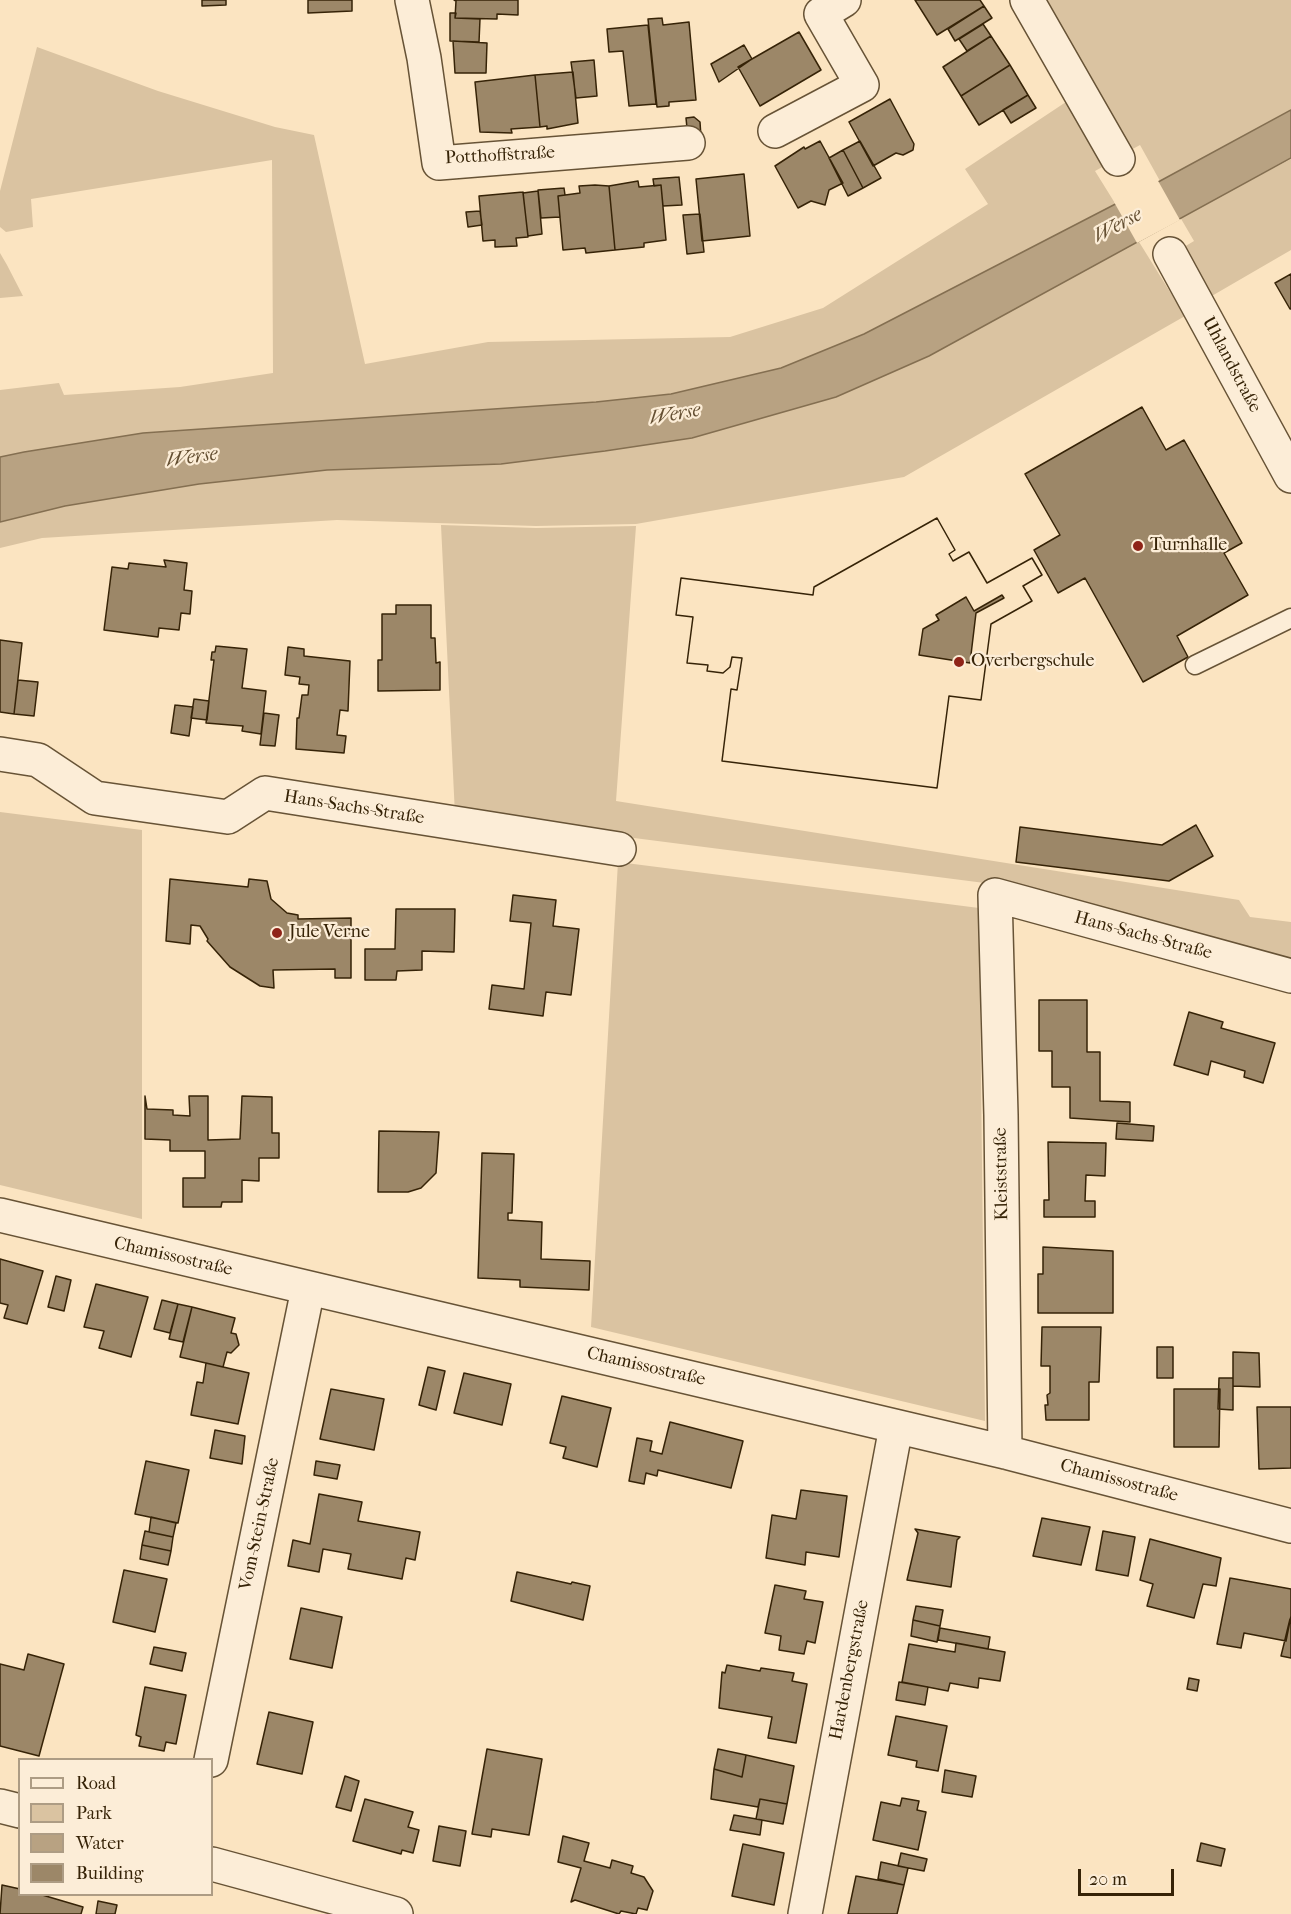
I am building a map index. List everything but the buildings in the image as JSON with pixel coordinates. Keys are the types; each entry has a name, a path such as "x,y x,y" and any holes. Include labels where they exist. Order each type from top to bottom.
{"street":[{"name":"Potthoffstraße","path":"412,0 424,58 439,163 688,143"},
{"path":"775,131 862,85 821,14 844,0"},
{"path":"1027,0 1118,159"},
{"name":"Uhlandstraße","path":"1170,254 1291,476"},
{"name":"Hans-Sachs-Straße","path":"0,754 38,760 95,798 228,817 265,793 619,849"},
{"name":"Hans-Sachs-Straße","path":"995,895 1291,976"},
{"name":"Kleiststraße","path":"995,895 1001,1115 1005,1452"},
{"name":"Chamissostraße","path":"0,1215 1005,1452 1291,1526"},
{"name":"Vom-Stein-Straße","path":"211,1758 308,1289"},
{"name":"Hardenbergstraße","path":"805,1914 896,1427"},
{"path":"0,1806 18,1810"},
{"path":"213,1864 396,1914"}],"lane":[{"path":"1195,665 1291,618"}],"green space":[{"path":"1041,0 1291,0 1291,110 1160,181 1140,145 1129,151"},
{"path":"37,47 158,91 275,127 314,135 365,364 488,342 730,337 823,308 988,204 965,169 1072,98 1106,165 1095,171 1185,316 904,477 636,524 536,526 337,520 42,538 0,548 0,390 59,383 64,395 180,387 273,373 272,160 31,199 33,227 6,232 0,227 0,191"},
{"path":"1291,159 1291,250 1210,297 1184,247 1194,241 1180,217"},
{"path":"0,253 7,265 23,296 0,298"},
{"path":"441,525 536,528 636,526 616,801 1239,900 1250,917 1291,922 1291,963 1008,886 455,815"},
{"path":"0,812 142,830 142,1219 0,1185"},
{"path":"618,862 979,908 985,1421 591,1327"}],"water":[{"name":"Werse","path":"1291,110 1291,158 929,356 836,397 692,438 501,464 327,470 199,484 65,506 0,522 0,457 24,452 143,433 596,402 671,394 781,368 864,334 1160,181"}],"pier":[{"path":"1157,179 1180,220 1137,243 1114,202"}],"place":[{"name":"Turnhalle","path":"1138,546"},
{"name":"Overbergschule","path":"959,662"},
{"name":"Jule Verne","path":"277,933"}]}
